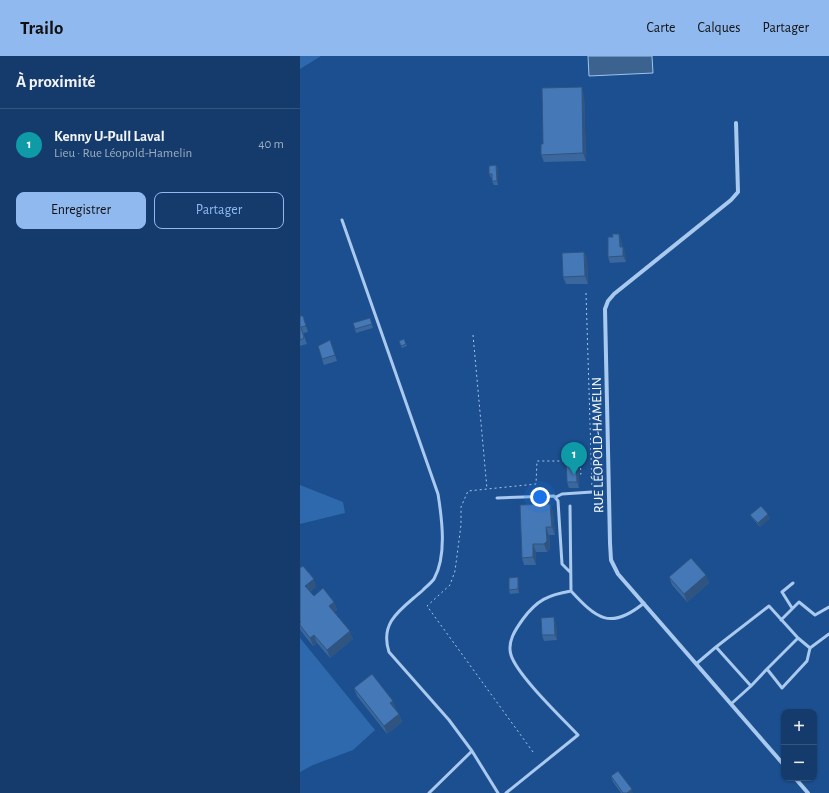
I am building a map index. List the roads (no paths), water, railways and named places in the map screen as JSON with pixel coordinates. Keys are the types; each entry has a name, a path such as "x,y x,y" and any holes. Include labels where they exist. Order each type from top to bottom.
{"street":[{"name":"RUE LÉOPOLD-HAMELIN","path":"736,123 738,192 731,200 614,294 608,301 605,309 610,543 612,560 618,574 781,762"},
{"path":"798,781 808,793"}],"lane":[{"path":"342,220 438,494 442,519 443,537 437,571 433,580 392,619 386,632 386,643 389,652 449,720 472,750 498,793"},
{"path":"497,498 556,497 562,494 592,492"},
{"path":"556,497 558,501 562,564 570,572"},
{"path":"570,506 572,558 570,572 571,591 589,611 605,618 613,618 632,613 644,603"},
{"path":"792,608 782,592 793,583"},
{"path":"506,793 578,734 520,671 511,655 512,635 536,604 551,595 571,591"},
{"path":"782,620 799,602 815,615 829,607"},
{"path":"696,664 769,606 798,638 810,648"},
{"path":"767,669 782,688 807,662 810,648 829,634"},
{"path":"731,704 751,686 798,638"},
{"path":"716,647 751,686"},
{"path":"429,793 472,750"}],"place":[{"name":"Kenny U-Pull Laval","path":"574,475"}]}
